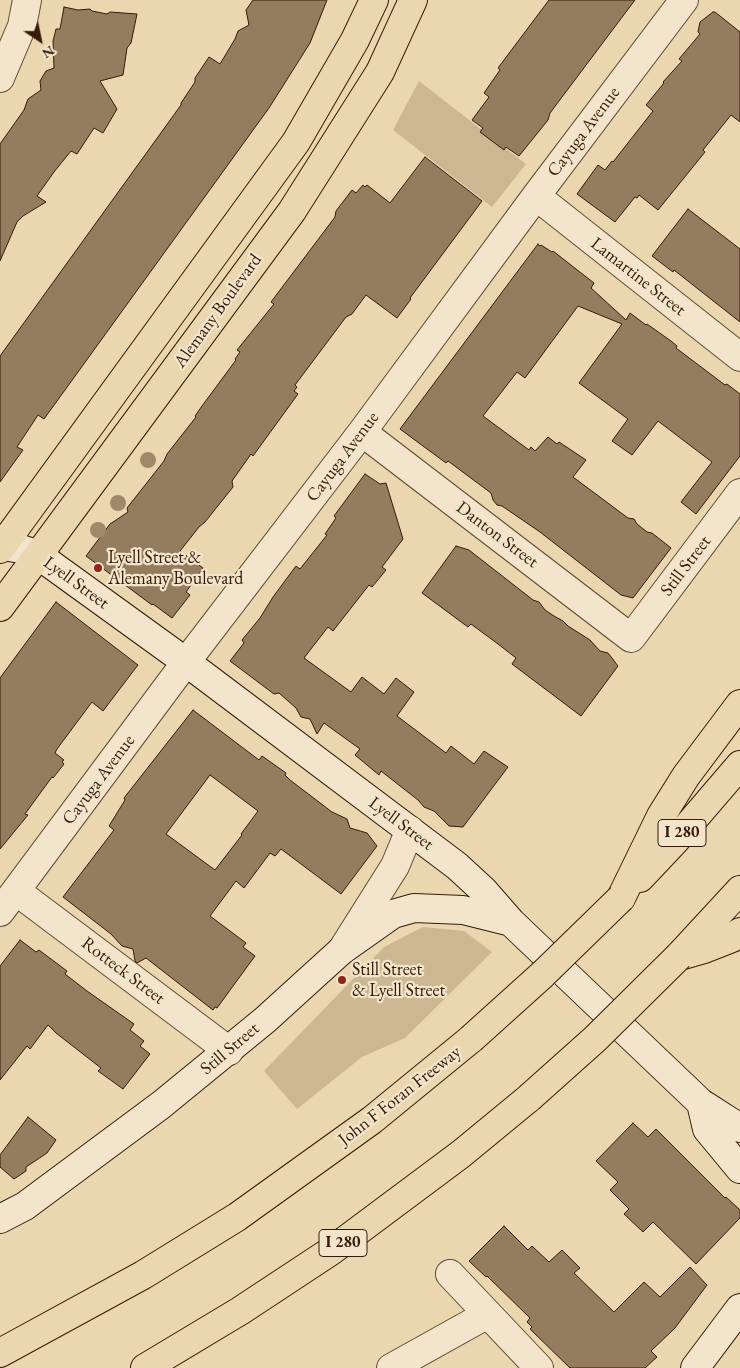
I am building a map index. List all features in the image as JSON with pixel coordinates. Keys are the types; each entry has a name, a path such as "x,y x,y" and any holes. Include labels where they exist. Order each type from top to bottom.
{"main road":[{"name":"Alemany Boulevard","path":"1,548 296,142 346,57 374,0"},
{"name":"Alemany Boulevard","path":"0,608 292,211 380,72 413,0"},
{"path":"621,898 661,816 686,776 740,704"},
{"name":"John F Foran Freeway","path":"0,1353 135,1280 237,1217 372,1120 471,1039 542,975 621,898 674,842 740,765"},
{"name":"I 280","path":"145,1368 240,1311 331,1251 461,1154 594,1039 679,956 740,890"},
{"path":"679,956 732,938 740,932"}],"street":[{"path":"0,78 22,26 27,0"},
{"name":"Cayuga Avenue","path":"8,902 684,0"},
{"name":"Lamartine Street","path":"536,196 740,357"},
{"name":"Danton Street","path":"362,432 631,638"},
{"name":"Still Street","path":"631,638 740,493"},
{"name":"Lyell Street","path":"1,548 21,549 38,555 186,662 457,866 483,890 511,922 701,1103 740,1128"},
{"name":"Still Street","path":"0,1218 25,1206 160,1106 229,1051 342,950 394,866 410,830"},
{"name":"Rotteck Street","path":"8,902 229,1051"},
{"path":"342,950 393,914 414,908 463,910 511,922"},
{"path":"701,1103 707,1129 740,1169"},
{"path":"450,1274 539,1368"},
{"path":"695,1368 740,1308"},
{"path":"390,1368 488,1314"}],"shaded area":[{"path":"419,81 526,164 492,207 393,130"},
{"path":"423,927 464,931 492,952 405,1038 362,1057 297,1109 264,1071 384,947"}],"building":[{"path":"253,0 327,0 310,43 269,108 44,419 38,415 17,447 23,450 0,482 0,356 181,105 195,82 195,78 209,57 220,64 238,31 249,25 246,10"},
{"path":"549,0 635,0 550,113 548,120 519,156 506,147 504,150 480,132 483,128 472,120 489,97 484,93 500,70 498,68"},
{"path":"64,7 78,10 90,9 107,14 110,12 137,14 131,43 127,48 123,75 100,81 117,109 103,133 94,128 77,154 71,151 54,172 37,196 46,202 23,216 17,222 0,261 0,144 24,110 28,99 41,90 40,81 46,71 54,68 53,41 56,29 60,29"},
{"path":"713,12 740,32 740,122 731,115 703,150 705,152 658,210 639,195 637,198 635,197 615,222 577,194 598,165 605,170 613,162 653,111 646,105 682,61 679,59 700,34 698,32 700,22"},
{"path":"425,157 482,201 397,318 366,295 352,314 346,317 295,385 297,387 294,391 298,394 253,456 251,454 232,481 233,487 180,551 203,568 186,592 190,595 172,618 86,556 110,524 128,512 127,508 196,417 236,360 240,352 237,350 274,304 271,302 335,217 336,211 352,190 356,193 363,185 365,187 367,185 390,203"},
{"path":"688,209 740,249 740,322 674,270 673,272 652,256"},
{"path":"538,244 553,251 594,283 591,288 626,320 630,313 647,324 725,385 727,384 740,394 740,456 696,514 681,502 712,462 658,421 632,455 612,441 628,419 579,383 622,324 578,306 525,378 517,372 483,416 529,450 531,447 535,451 548,437 586,460 573,477 628,518 634,519 647,532 652,533 671,548 633,598 621,595 540,532 502,506 497,505 491,493 400,429"},
{"path":"365,474 380,484 386,483 403,539 382,567 386,570 372,587 369,585 333,631 328,627 304,658 351,692 362,677 384,694 396,678 414,692 397,716 446,753 451,746 474,764 484,751 508,767 463,827 449,826 434,811 424,807 418,800 381,771 379,775 355,755 360,749 324,723 317,734 310,719 301,717 296,708 279,693 274,694 230,661 244,643 242,640 260,618 296,566 300,569 327,535 325,534 336,518 334,516"},
{"path":"456,546 469,550 533,600 539,602 545,610 590,640 600,651 608,653 618,666 581,716 512,664 516,658 498,644 471,624 468,627 422,593"},
{"path":"56,602 138,665 103,711 92,702 55,753 64,760 62,762 64,764 25,814 28,815 0,849 0,678"},
{"path":"193,710 259,760 262,756 286,773 285,775 290,780 332,812 347,819 350,828 367,833 377,846 341,894 281,849 275,856 270,853 244,888 236,881 210,916 246,943 243,947 255,956 217,1008 215,1007 213,1010 146,958 137,963 133,949 122,946 111,934 63,897 114,830 109,826 125,800 124,798","holes":["210,775 258,811 215,870 166,834"]},
{"path":"20,940 36,952 39,950 67,971 65,974 134,1024 130,1030 144,1041 140,1046 150,1054 123,1089 98,1071 101,1068 48,1025 30,1049 27,1046 0,1080 0,966"},
{"path":"28,1117 56,1140 47,1153 26,1167 26,1171 14,1179 0,1167 0,1155"},
{"path":"633,1123 648,1137 656,1129 725,1198 740,1210 740,1218 696,1264 653,1222 643,1232 624,1214 629,1209 610,1190 618,1182 596,1161"},
{"path":"504,1226 528,1250 532,1246 549,1262 562,1250 580,1268 574,1273 614,1312 644,1282 660,1297 690,1267 707,1285 675,1328 651,1351 657,1357 645,1368 570,1368 530,1329 532,1327 527,1322 530,1318 469,1261"}],"place":[{"name":"Lyell Street & Alemany Boulevard","path":"98,568"},
{"name":"Still Street & Lyell Street","path":"342,980"}]}
